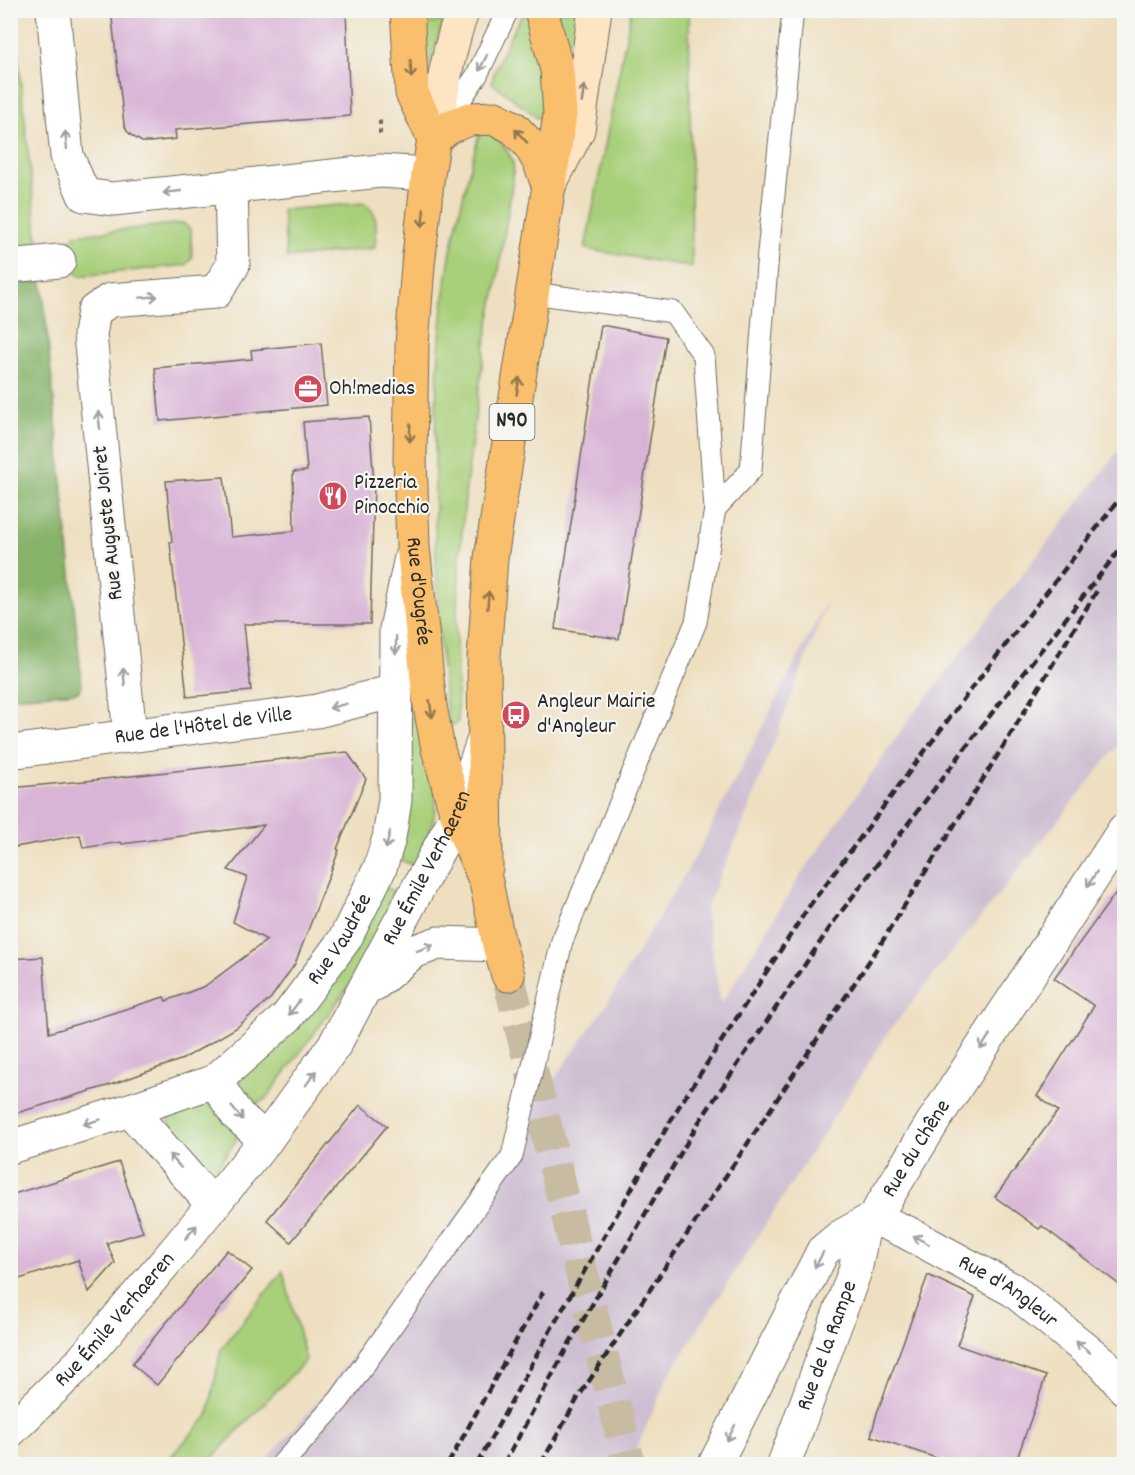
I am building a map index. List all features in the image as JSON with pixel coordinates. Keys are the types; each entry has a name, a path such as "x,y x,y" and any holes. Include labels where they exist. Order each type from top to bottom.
{"main road":[{"path":"408,10 412,93 434,139"},
{"path":"434,139 444,81 464,10"},
{"name":"Rue d'Ougrée","path":"486,882 484,658 491,558 560,115 557,70 541,10"},
{"path":"549,187 578,130 595,10"},
{"path":"434,139 449,127 470,118 495,118 514,128 529,144 540,163 549,187"},
{"name":"Rue d'Ougrée","path":"434,139 418,265 412,345 410,458 413,546 430,706 438,749 457,815 486,882 503,960"}],"street":[{"path":"53,10 68,156 84,195 112,199 380,171 428,174"},
{"name":"Rue Auguste Joiret","path":"130,735 90,336 94,311 110,300 216,292 233,266 231,186"},
{"path":"10,266 59,261"},
{"name":"Rue Vaudrée","path":"10,1147 215,1081 287,1017 345,939 380,868 389,838 395,800 396,629 413,546"},
{"name":"Rue de l'Hôtel de Ville","path":"10,752 317,711 395,691"},
{"name":"Rue Émile Verhaeren","path":"10,1431 79,1364 213,1205 266,1140 335,1044 457,815 484,737"},
{"name":"Rue du Chêne","path":"869,1221 1125,830"},
{"name":"Rue Émile Verhaeren","path":"362,995 413,952 438,943 503,960"},
{"path":"215,1081 237,1115 266,1140"},
{"path":"130,1110 213,1205"},
{"path":"715,1464 823,1251 840,1237 869,1221"},
{"name":"Rue d'Angleur","path":"869,1221 906,1232 1013,1290 1105,1365 1125,1388"},
{"name":"Rue de la Rampe","path":"784,1464 855,1271 869,1221"}],"lane":[{"path":"434,139 477,75 508,10"},
{"path":"715,509 751,470 768,253 793,10"},
{"path":"282,1464 340,1399 512,1156 562,941 696,622 715,509 704,356 673,312 532,293"}],"shaded area":[{"path":"1124,444 1124,738 889,1031 667,1378 630,1464 263,1464 330,1387 482,1181 603,1010 697,854 829,597 744,821 705,910 721,1004 799,878 907,722"}],"green space":[{"path":"13,10 42,281 11,285 10,11"},
{"path":"442,11 449,11 440,31 429,68 422,68 421,25 441,21"},
{"path":"556,11 580,11 576,39 568,41 565,38"},
{"path":"631,11 689,11 692,267 585,249"},
{"path":"524,12 530,19 540,65 544,117 536,118 492,83 500,57"},
{"path":"486,133 499,141 509,154 513,165 513,178 496,289 486,337 466,486 456,630 458,722 453,725 449,724 441,663 436,561 436,418 439,346 453,241 478,138 480,134"},
{"path":"364,203 369,206 375,216 375,248 287,258 282,210"},
{"path":"183,223 191,230 192,258 186,265 80,276 71,270 69,241 75,235"},
{"path":"42,281 82,685 78,692 11,697 11,285"},
{"path":"414,715 419,716 436,793 432,825 416,866 397,859 410,719"},
{"path":"384,887 402,895 369,959 265,1100 248,1107 235,1086"},
{"path":"211,1099 238,1137 218,1166 212,1169 204,1168 169,1122 169,1116 175,1108"},
{"path":"283,1271 306,1360 206,1464 164,1464 208,1416 221,1349"}],"building":[{"path":"111,10 346,10 350,116 175,130 176,139 142,142 127,131 124,124"},
{"path":"601,325 666,337 619,639 555,629"},
{"path":"321,343 327,405 160,421 155,368 252,359 251,350"},
{"path":"369,417 374,484 370,624 244,624 251,691 187,697 170,542 172,542 166,481 224,477 231,537 294,531 293,472 307,471 303,422"},
{"path":"347,752 366,779 337,849 339,850 295,964 271,998 236,1028 183,1059 107,1086 10,1115 10,959 43,957 49,1033 164,997 166,1001 205,986 267,940 233,922 247,877 228,870 264,825 83,848 80,835 10,848 10,788"},
{"path":"1125,880 1125,1289 1042,1226 1039,1229 995,1197 1058,1111 1037,1096 1094,1006 1054,978"},
{"path":"360,1105 387,1126 291,1242 267,1220"},
{"path":"119,1162 143,1232 107,1243 115,1263 89,1292 78,1260 10,1282 10,1195"},
{"path":"227,1250 252,1270 157,1385 132,1364"},
{"path":"928,1275 975,1297 957,1345 1046,1376 1015,1464 954,1464 871,1436 877,1413"}],"tunnel":[{"path":"508,975 629,1464"}],"railway":[{"path":"477,1464 550,1331 678,1108 808,908 968,693 1124,493"},
{"path":"504,1464 569,1344 699,1122 835,920 1124,544"},
{"path":"541,1464 579,1396 880,945 1098,589"},
{"path":"448,1464 543,1292"}],"place":[{"name":"Oh!medias","path":"308,389"},
{"name":"Pizzeria Pinocchio","path":"333,496"},
{"name":"Angleur Mairie d'Angleur","path":"516,715"}]}
